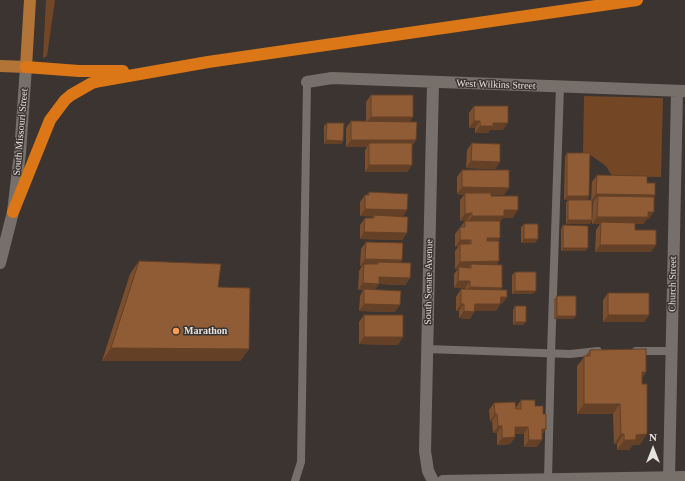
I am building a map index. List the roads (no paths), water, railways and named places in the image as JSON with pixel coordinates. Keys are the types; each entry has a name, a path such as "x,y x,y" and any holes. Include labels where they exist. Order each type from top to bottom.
{"highway":[{"path":"13,212 46,126 54,113 65,100 78,91 100,81 224,60 637,0"},
{"path":"26,67 79,71 166,69"}],"main road":[{"name":"South Missouri Street","path":"26,67 30,0"},
{"path":"0,66 26,67"}],"street":[{"name":"South Missouri Street","path":"0,263 13,212 20,153 26,67"},
{"name":"West Wilkins Street","path":"307,82 332,78 681,91"},
{"name":"South Senate Avenue","path":"433,82 425,451 428,471 433,481"},
{"name":"Church Street","path":"669,478 671,351 681,91"},
{"path":"442,481 548,479 632,480 685,477"}],"lane":[{"path":"295,481 301,462 307,82"},
{"path":"548,479 560,87"},
{"path":"427,349 570,354 605,350"},
{"path":"627,351 671,351"}],"place":[{"name":"Marathon","path":"176,331"}]}
